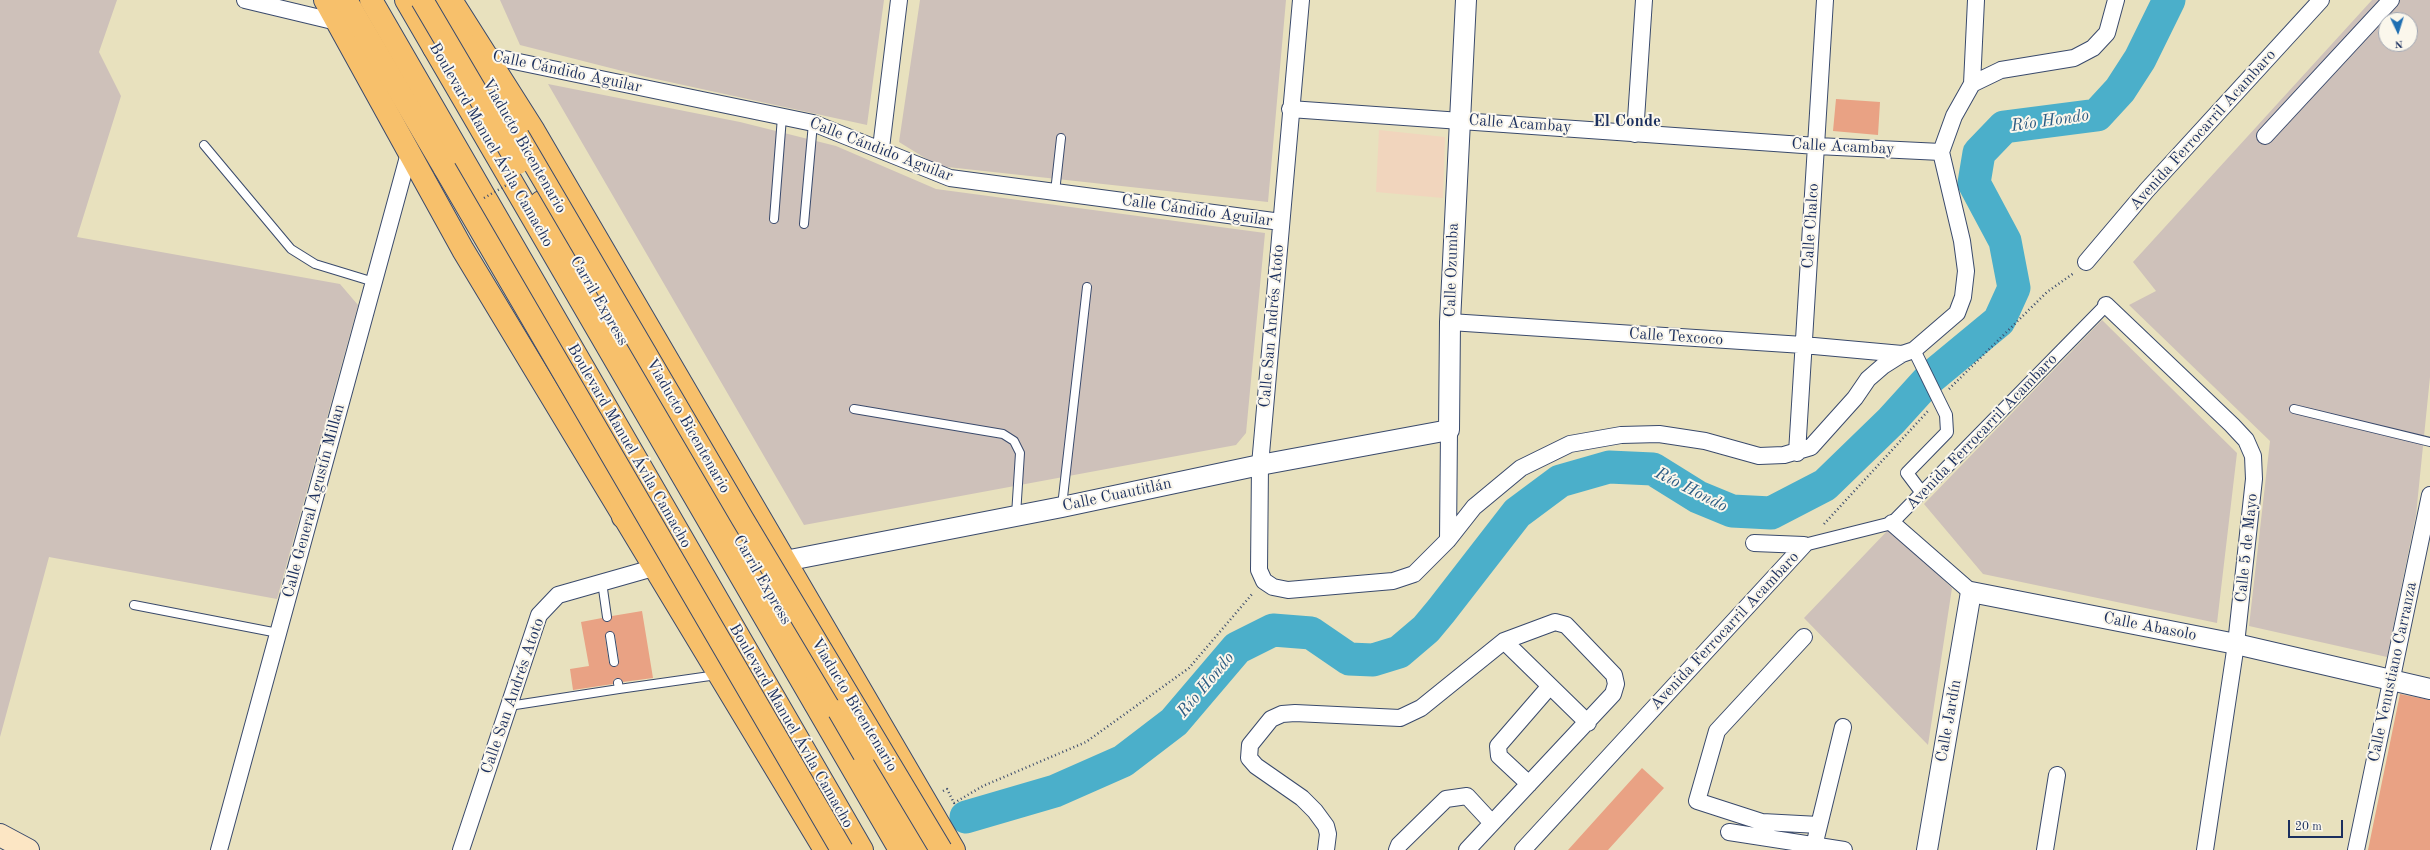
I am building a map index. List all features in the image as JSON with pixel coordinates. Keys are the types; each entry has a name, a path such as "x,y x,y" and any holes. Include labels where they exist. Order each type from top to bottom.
{"main road":[{"path":"325,0 463,250 622,517 825,850"},
{"path":"346,0 842,850"},
{"name":"Boulevard Manuel Ávila Camacho","path":"372,0 862,850"},
{"name":"Boulevard Manuel Ávila Camacho","path":"406,0 900,850"},
{"name":"Carril Express","path":"422,0 920,850"},
{"path":"426,0 434,48"},
{"name":"Viaducto Bicentenario","path":"439,0 742,518 941,850"},
{"path":"452,0 534,131 954,850"},
{"path":"613,419 622,517"},
{"path":"815,703 918,788"},
{"path":"3,841 28,850"}],"street":[{"path":"245,0 338,22"},
{"path":"881,148 899,0"},
{"name":"Calle San Andrés Atoto","path":"1264,580 1259,570 1260,465 1290,109 1301,0"},
{"name":"Calle Ozumba","path":"1448,540 1450,322 1458,120 1466,0"},
{"path":"1635,134 1644,0"},
{"name":"Calle Chalco","path":"1797,453 1825,0"},
{"path":"1264,580 1273,588 1288,590 1393,581 1414,574 1448,540 1474,507 1521,468 1570,444 1621,435 1660,434 1705,441 1759,456 1797,453 1811,447 1855,398 1868,378 1882,366 1911,355 1957,313 1963,297 1966,271 1962,240 1941,152 1954,116 1972,84 1976,0"},
{"path":"1972,84 2001,70 2074,58 2092,48 2107,33 2116,0"},
{"name":"Avenida Ferrocarril Acambaro","path":"2086,262 2147,190 2321,0"},
{"path":"2265,136 2391,0"},
{"name":"Calle Cándido Aguilar","path":"485,54 813,123 881,148 950,178 1281,222"},
{"name":"Calle Acambay","path":"1290,109 1635,134 1817,146 1941,152"},
{"name":"Calle General Agustín Millan","path":"219,850 409,153"},
{"name":"Avenida Ferrocarril Acambaro","path":"1523,850 1804,545 1892,524 2106,305"},
{"name":"Calle 5 de Mayo","path":"2106,305 2232,425 2246,440 2253,456 2254,479 2236,644 2204,850"},
{"name":"Calle Texcoco","path":"1450,322 1803,345 1911,355"},
{"path":"1911,355 1935,392 1946,415 1947,432 1907,473 1922,493"},
{"name":"Calle Cuautitlán","path":"785,561 1062,507 1260,465 1449,430"},
{"name":"Calle Venustiano Carranza","path":"2356,850 2430,495"},
{"name":"Calle Abasolo","path":"1892,524 1971,592 2236,644 2430,689"},
{"path":"1754,543 1804,545"},
{"name":"Calle San Andrés Atoto","path":"461,850 539,615 558,595 653,568"},
{"name":"Calle Jardín","path":"1927,850 1971,592"},
{"path":"1326,850 1328,834 1326,826 1315,811 1302,798 1256,766 1250,758 1250,745 1270,719 1282,714 1295,712 1400,718 1421,708 1504,640 1555,622 1566,625 1614,675 1616,684 1613,694 1588,723 1467,850"},
{"path":"1804,637 1717,732 1697,800 1762,822 1819,825"},
{"path":"1504,640 1588,723"},
{"path":"1530,784 1499,756 1498,746 1550,686"},
{"path":"1814,846 1843,727"},
{"path":"2045,850 2057,775"},
{"path":"1397,850 1399,845 1446,799 1467,796 1492,823"},
{"path":"1729,832 1844,850"}],"lane":[{"path":"774,219 782,117"},
{"path":"804,224 813,123"},
{"path":"1056,192 1061,138"},
{"path":"204,145 291,249 315,264 374,282"},
{"path":"1062,507 1087,287"},
{"path":"854,408 1003,434 1014,441 1020,453 1016,516"},
{"path":"2294,409 2430,442"},
{"path":"602,582 607,617"},
{"path":"134,605 278,633"},
{"path":"610,636 614,662"},
{"path":"509,706 618,686 718,675"}],"path":[{"path":"482,199 515,180"},
{"path":"947,789 954,803 983,786 1086,742 1188,668 1264,580"}],"shaded area":[{"path":"0,0 117,0 99,52 121,96 77,237 340,284 358,305 277,599 49,557 0,737"},
{"path":"500,0 884,0 867,125 642,76 520,45"},
{"path":"920,0 1286,0 1268,202 938,166 899,142"},
{"path":"2372,0 2430,0 2430,377 2416,515 2387,657 2249,626 2270,441 2129,305 2156,291 2133,262"},
{"path":"548,84 740,122 836,146 936,189 1265,233 1246,433 1236,445 804,525"},
{"path":"1379,130 1445,137 1443,198 1376,192"},
{"path":"2102,320 2237,453 2217,623 1983,574 1924,504"},
{"path":"1889,529 1952,588 1928,745 1804,618"}],"building":[{"path":"1836,99 1880,102 1878,135 1833,131"},
{"path":"642,611 653,678 623,682 617,678 614,679 613,684 573,690 570,669 589,666 581,622 602,618 608,622 612,616","holes":["610,631 615,635 619,661 615,667 609,663 605,637"]},
{"path":"2400,694 2430,700 2430,850 2368,850"},
{"path":"1642,768 1664,788 1608,850 1568,850"}],"waterway":[{"name":"Río Hondo","path":"966,817 1055,791 1123,761 1174,722 1237,648 1273,630 1311,633 1349,659 1373,660 1399,652 1426,629 1517,513 1560,481 1609,467 1653,469 1698,497 1732,511 1771,513 1825,485 1891,421 1930,378 1999,321 2014,288 2005,241 1974,183 1979,153 2004,127 2097,115 2120,90 2140,59 2169,0"}],"district":[{"name":"El Conde","path":"1627,122"}]}
